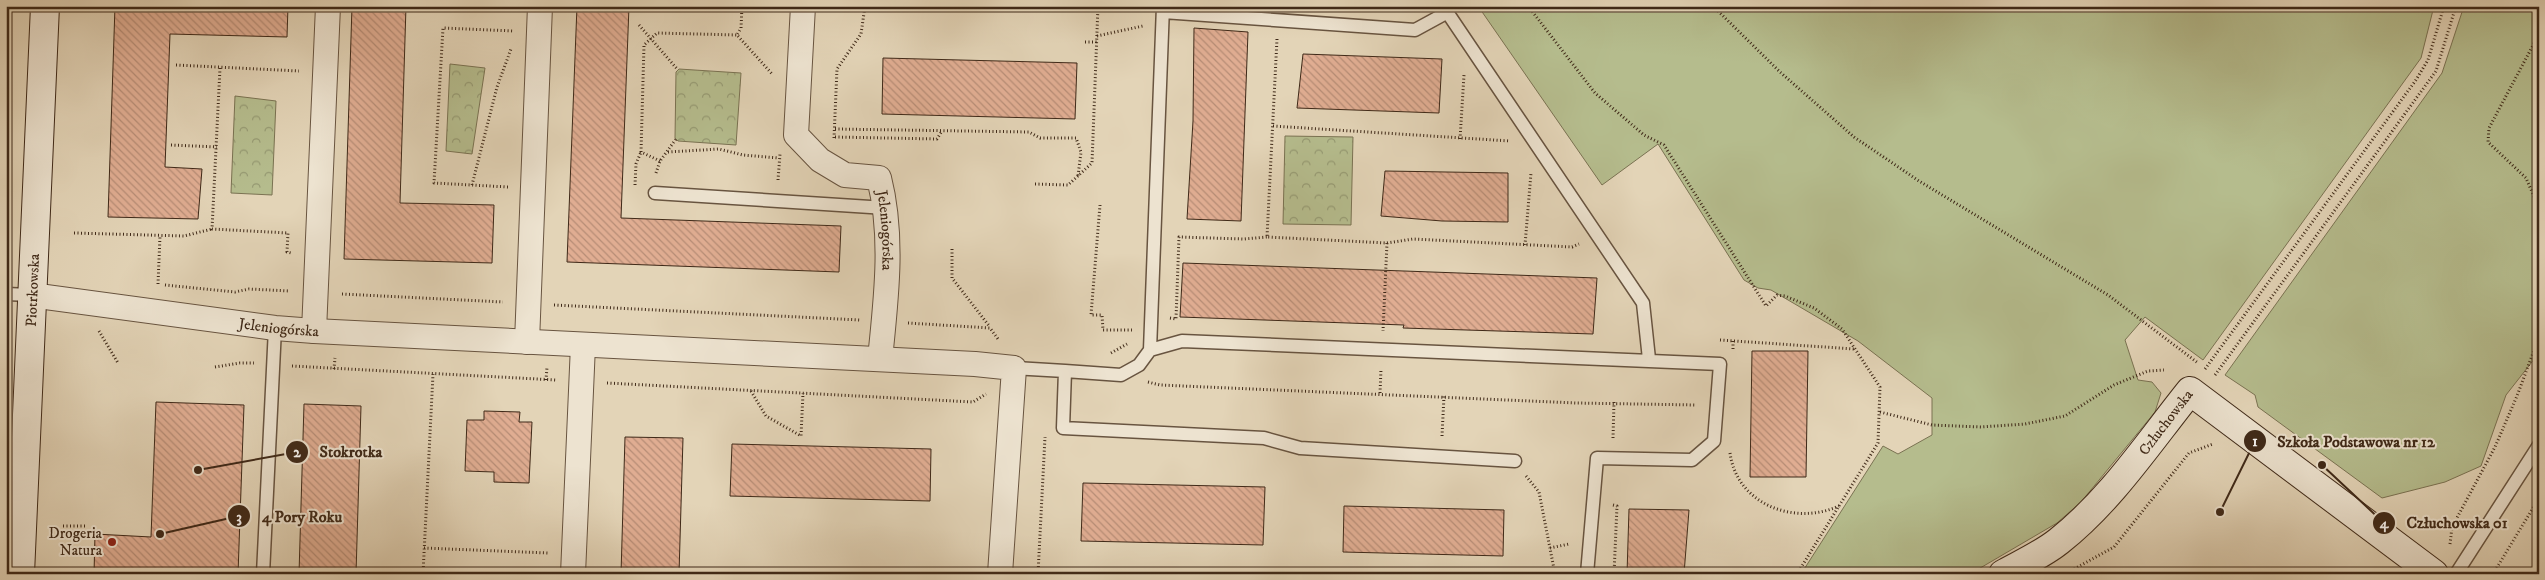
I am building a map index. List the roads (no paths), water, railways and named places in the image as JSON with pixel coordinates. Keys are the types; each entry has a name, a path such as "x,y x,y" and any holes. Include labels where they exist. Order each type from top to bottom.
{"street":[{"name":"Piotrkowska","path":"20,574 19,294 45,6"},
{"path":"314,331 328,6"},
{"path":"527,342 540,6"},
{"name":"Jeleniogórska","path":"803,6 796,135 820,160 845,175 879,178 886,208 887,284 880,360"},
{"name":"Jeleniogórska","path":"19,294 275,328 880,360 1013,380"},
{"path":"573,574 583,345"},
{"path":"1000,574 1013,380"},
{"name":"Człuchowska","path":"2003,574 2057,543 2078,526 2103,500 2190,391 2434,574"}],"lane":[{"path":"1013,380 1066,371 1121,375 1139,365 1150,350 1163,9 1416,30 1445,9 1533,143 1643,303 1649,359"},
{"path":"655,193 886,208"},
{"path":"263,574 275,328"},
{"path":"1150,350 1182,341 1649,359 1720,364 1714,441 1692,460 1597,458 1588,574"},
{"path":"1066,371 1063,428 1264,438 1300,448 1515,460"},
{"path":"2456,574 2539,445"}],"place":[{"name":"Człuchowska 01","path":"2322,465"},
{"name":"Stokrotka","path":"198,470"},
{"name":"Szkoła Podstawowa nr 12","path":"2220,512"},
{"name":"4 Pory Roku","path":"160,534"},
{"name":"Drogeria Natura","path":"112,542"}]}
